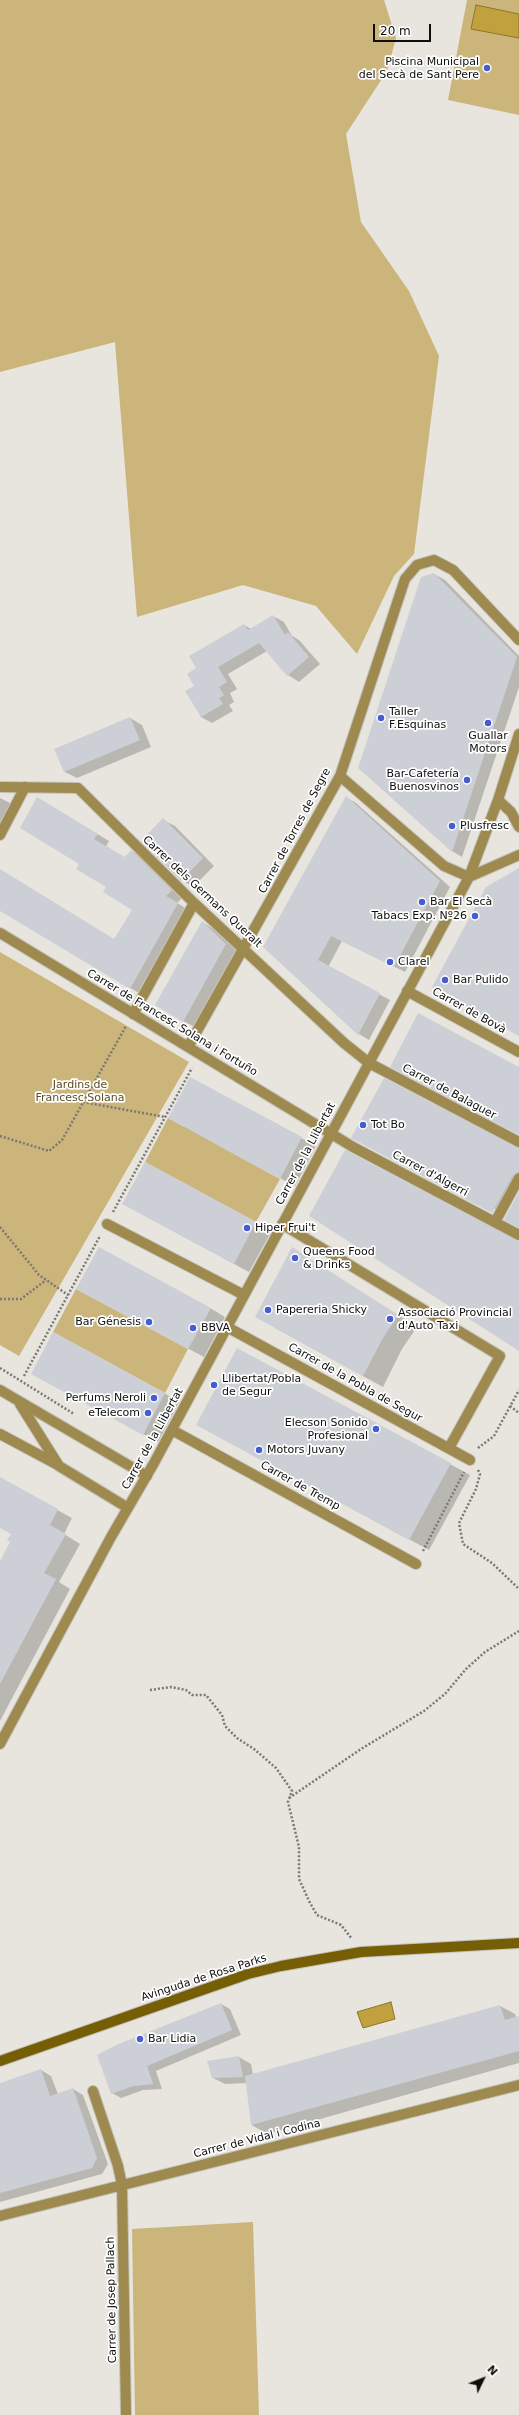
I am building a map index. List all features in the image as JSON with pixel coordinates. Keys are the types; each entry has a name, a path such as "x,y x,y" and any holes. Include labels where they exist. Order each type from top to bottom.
{"main road":[{"name":"Avinguda de Rosa Parks","path":"0,2061 248,1974 314,1959 361,1952 519,1943"}],"street":[{"name":"Carrer de Torres de Segre","path":"188,1047 245,949 340,776 405,580 417,565 434,560 452,570 519,640"},
{"name":"Carrer de la Llibertat","path":"0,1744 228,1327 469,877 498,800 519,734"},
{"path":"340,776 444,866 469,877 519,855"},
{"name":"Carrer dels Germans Queralt","path":"0,787 78,788 194,903 344,1043 369,1063"},
{"path":"0,835 25,787"},
{"path":"498,800 511,812 519,827"},
{"path":"133,1014 194,903"},
{"name":"Carrer de Francesc Solana i Fortuño","path":"0,933 331,1133"},
{"name":"Carrer de Bovà","path":"408,991 519,1052"},
{"name":"Carrer de Balaguer","path":"369,1063 519,1142"},
{"name":"Carrer d'Algerri","path":"331,1133 519,1235"},
{"path":"495,1222 519,1178"},
{"path":"107,1224 244,1295"},
{"path":"282,1224 500,1356 449,1448"},
{"name":"Carrer de la Pobla de Segur","path":"228,1327 470,1460"},
{"path":"0,1390 147,1476"},
{"path":"18,1401 59,1466"},
{"name":"Carrer de Tremp","path":"172,1430 416,1564"},
{"path":"0,1434 59,1466 128,1508"},
{"name":"Carrer de Vidal i Codina","path":"0,2216 519,2085"},
{"name":"Carrer de Josep Pallach","path":"93,2091 118,2166 122,2185 126,2415"}],"path":[{"path":"0,1136 49,1151 62,1140 133,1014"},
{"path":"24,1376 192,1068"},
{"path":"83,1102 165,1117"},
{"path":"0,1227 39,1275 68,1295"},
{"path":"0,1299 21,1299 46,1280"},
{"path":"510,1406 519,1413"},
{"path":"470,1460 475,1462 480,1474 476,1489 459,1523 464,1544 492,1563 519,1589"},
{"path":"289,1798 361,1749 424,1711 446,1694 466,1669 484,1652 519,1631"},
{"path":"150,1690 171,1687 186,1690 192,1695 206,1695 222,1715 225,1726 237,1738 276,1768 292,1791 289,1798 290,1814 299,1847 299,1879 310,1903 317,1915 341,1925 361,1952"}],"green space":[{"path":"0,0 384,0 396,38 387,71 346,134 361,222 409,291 439,356 414,554 394,576 357,654 316,606 243,585 137,617 115,342 0,372"},
{"name":"Piscina Municipal del Secà de Sant Pere","path":"467,0 519,0 519,115 448,100"},
{"name":"Jardins de Francesc Solana","path":"0,952 189,1062 19,1356 0,1345"},
{"path":"168,1118 280,1179 256,1222 145,1162"},
{"path":"76,1289 188,1349 165,1393 53,1332"},
{"path":"253,2222 259,2415 135,2415 132,2229"}],"shaded area":[{"path":"476,5 519,14 519,38 471,29"},
{"path":"391,2002 395,2019 363,2028 357,2012"}],"building":[{"path":"434,573 517,657 452,852 358,768 421,577"},
{"path":"273,615 285,635 288,632 309,657 287,676 259,643 218,667 227,682 219,687 224,695 219,698 223,704 201,717 185,691 194,686 187,674 196,668 189,656 244,624 248,630"},
{"path":"130,717 140,740 64,772 54,749"},
{"path":"346,796 440,881 394,967 331,936 318,960 380,993 358,1035 263,947"},
{"path":"37,797 98,834 94,839 109,848 125,857 131,850 172,890 166,896 178,903 130,989 0,911 0,869 114,939 132,910 103,892 106,887 76,869 79,864 20,828"},
{"path":"163,818 203,858 181,881 141,841"},
{"path":"519,868 519,1036 432,987 486,887"},
{"path":"202,921 226,944 183,1022 155,1005"},
{"path":"418,1013 519,1067 519,1135 390,1067"},
{"path":"190,1077 302,1137 280,1179 168,1118"},
{"path":"384,1078 519,1148 519,1172 513,1175 492,1213 351,1138"},
{"path":"345,1150 519,1241 519,1351 309,1216"},
{"path":"145,1162 256,1222 234,1264 122,1204"},
{"path":"519,1192 519,1228 504,1220"},
{"path":"99,1247 211,1308 188,1349 76,1289"},
{"path":"292,1247 398,1315 383,1338 363,1376 255,1317"},
{"path":"53,1332 165,1393 143,1435 31,1374"},
{"path":"237,1348 451,1463 409,1540 196,1425"},
{"path":"0,1477 58,1509 50,1525 66,1534 44,1573 56,1579 0,1684 0,1561 10,1542 7,1540 11,1534 0,1528"},
{"path":"221,2003 232,2030 147,2066 153,2084 133,2086 111,2094 97,2055 116,2045"},
{"path":"500,2005 505,2020 519,2016 519,2051 251,2125 245,2076"},
{"path":"239,2056 243,2077 212,2078 207,2061"},
{"path":"41,2069 50,2096 73,2088 97,2158 92,2168 0,2193 0,2083"}],"place":[{"name":"Piscina Municipal del Secà de Sant Pere","path":"487,68"},
{"name":"Taller F.Esquinas","path":"381,718"},
{"name":"Guallar Motors","path":"488,723"},
{"name":"Bar-Cafetería Buenosvinos","path":"467,780"},
{"name":"Plusfresc","path":"452,826"},
{"name":"Bar El Secà","path":"422,902"},
{"name":"Tabacs Exp. Nº26","path":"475,916"},
{"name":"Clarel","path":"390,962"},
{"name":"Bar Pulido","path":"445,980"},
{"name":"Tot Bo","path":"363,1125"},
{"name":"Hiper Frui't","path":"247,1228"},
{"name":"Queens Food & Drinks","path":"295,1258"},
{"name":"Papereria Shicky","path":"268,1310"},
{"name":"Associació Provincial d'Auto Taxi","path":"390,1319"},
{"name":"Bar Génesis","path":"149,1322"},
{"name":"BBVA","path":"193,1328"},
{"name":"Llibertat/Pobla de Segur","path":"214,1385"},
{"name":"Perfums Neroli","path":"154,1398"},
{"name":"eTelecom","path":"148,1413"},
{"name":"Elecson Sonido Profesional","path":"376,1429"},
{"name":"Motors Juvany","path":"259,1450"},
{"name":"Bar Lidia","path":"140,2039"}]}
